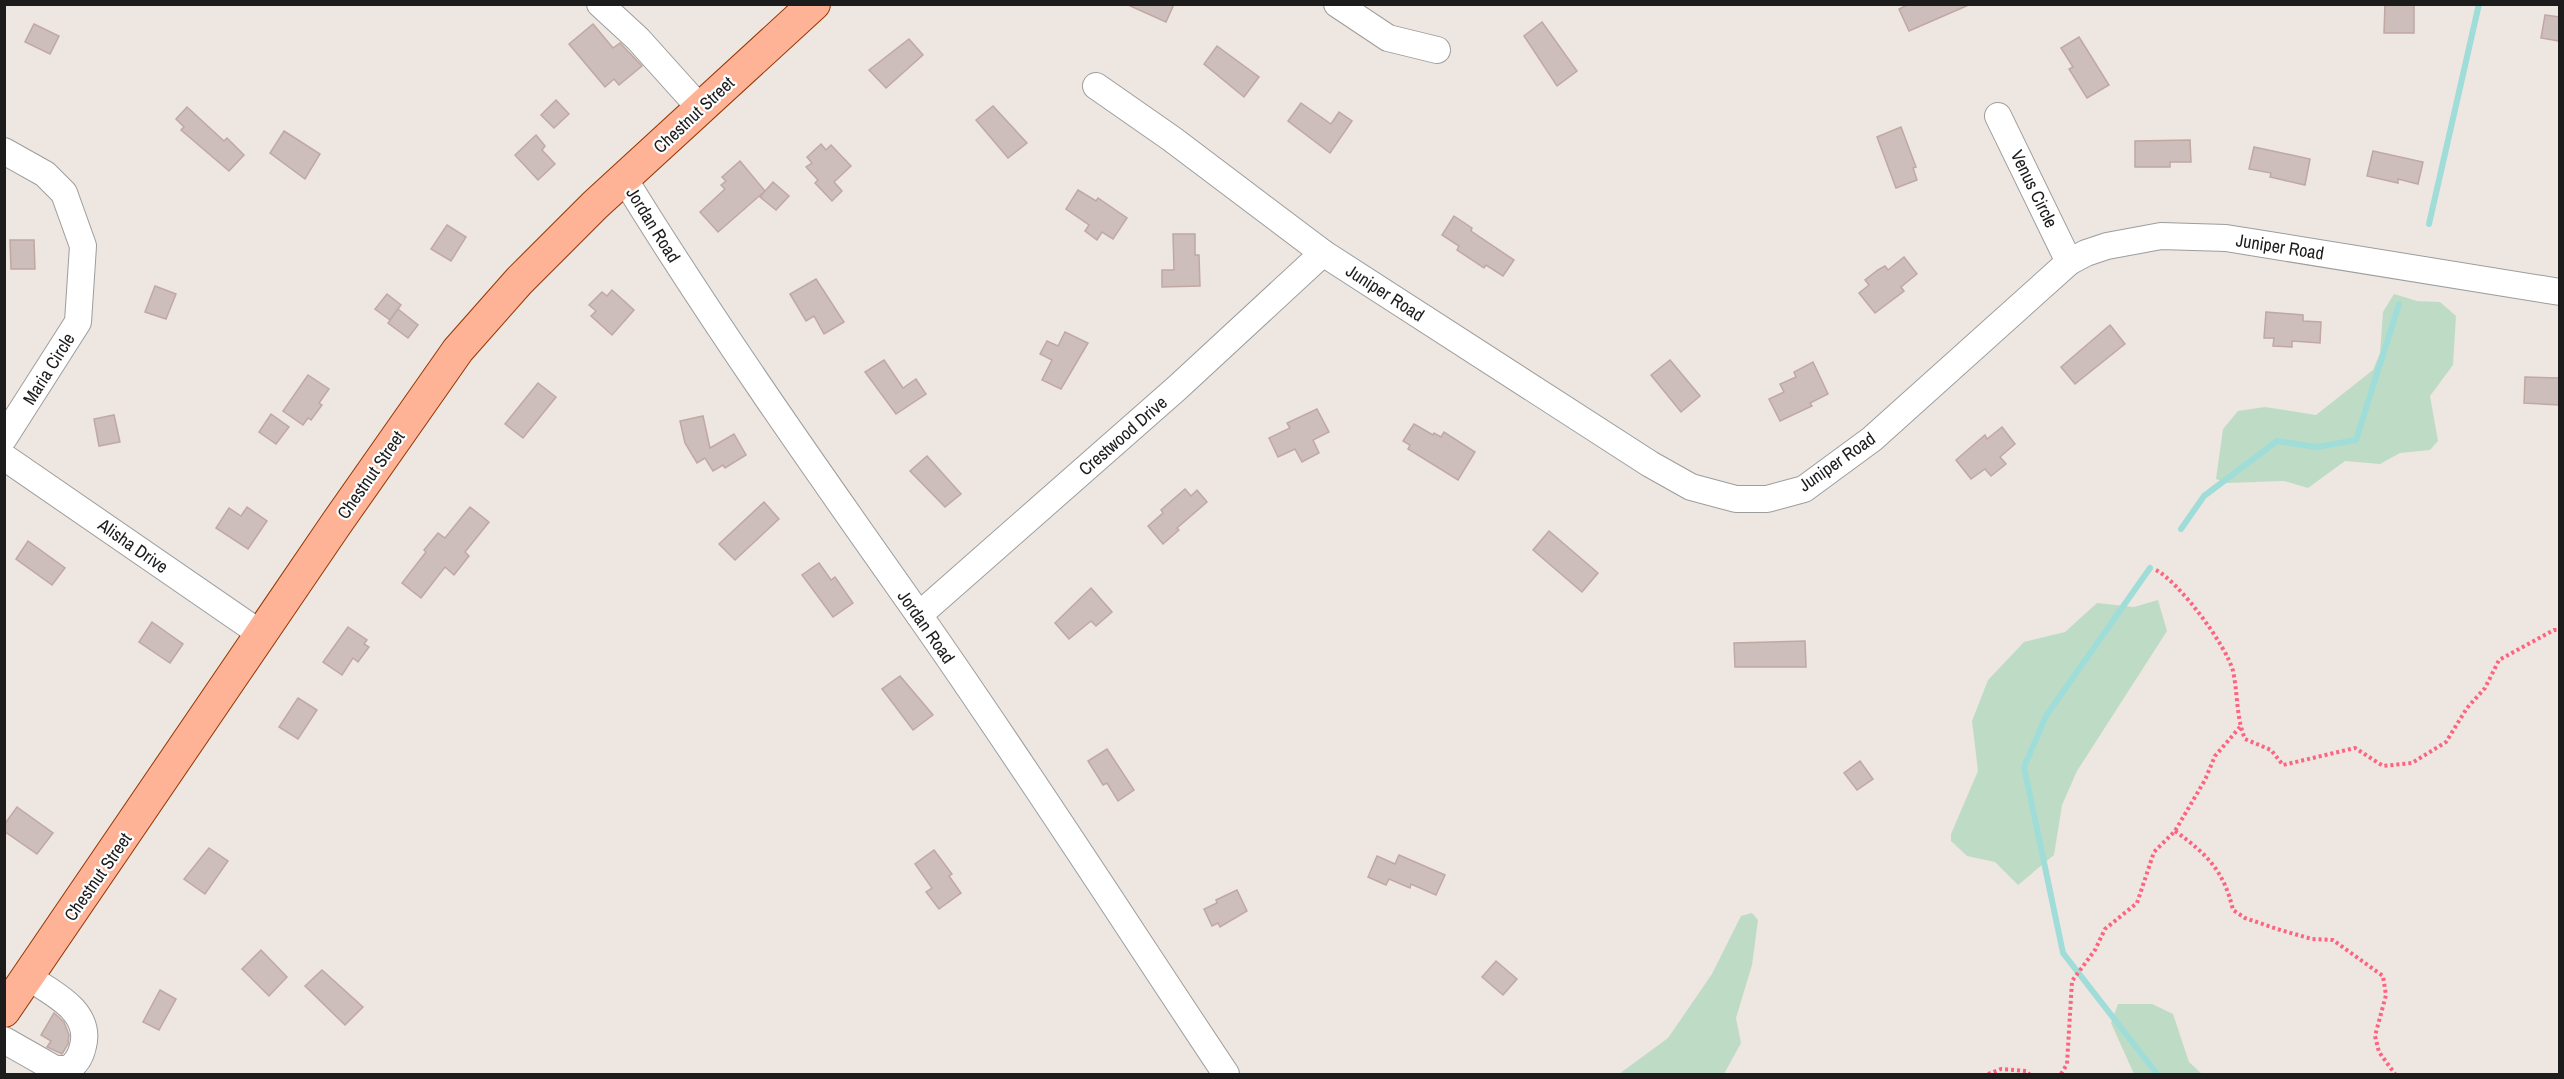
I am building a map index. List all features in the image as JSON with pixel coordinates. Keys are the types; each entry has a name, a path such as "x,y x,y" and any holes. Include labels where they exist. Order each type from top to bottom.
{"main road":[{"name":"Chestnut Street","path":"4,1011 458,350 519,281 595,205 625,180 814,4"}],"street":[{"path":"600,4 638,39 700,108"},
{"path":"1337,4 1388,38 1437,50"},
{"name":"Juniper Road","path":"1096,86 1172,139 1323,253 1650,464 1691,487 1736,500 1767,500 1804,489 1889,424 2069,262 2107,246 2161,236 2226,238 2559,292"},
{"name":"Venus Circle","path":"1998,116 2069,262"},
{"name":"Maria Circle","path":"4,152 45,174 64,193 83,246 78,322 4,438"},
{"name":"Jordan Road","path":"625,180 707,310 1055,814 1226,1074"},
{"name":"Crestwood Drive","path":"919,615 1177,388 1323,253"},
{"name":"Alisha Drive","path":"4,457 261,634"},
{"path":"4,1040 54,1069 68,1069 82,1053 84,1026 73,1007 28,977"}],"path":[{"path":"2156,570 2177,584 2225,651 2233,671 2240,727 2245,739 2271,750 2283,765 2355,748 2384,766 2412,763 2446,742 2467,708 2485,688 2499,660 2554,630 2559,630"},
{"path":"2061,1074 2067,1064 2072,981 2095,950 2105,929 2137,903 2154,852 2175,831 2205,780 2215,756 2240,727"},
{"path":"2175,831 2220,871 2233,910 2245,918 2277,929 2312,939 2333,940 2383,976 2386,995 2375,1036 2379,1052 2395,1074"},
{"path":"1988,1074 2001,1069 2027,1071 2029,1074"}],"green space":[{"path":"2394,294 2417,301 2440,302 2456,316 2453,365 2430,396 2438,441 2430,450 2400,453 2380,464 2345,461 2308,488 2284,481 2227,483 2216,479 2223,429 2238,411 2265,407 2316,415 2373,370 2380,353 2383,312"},
{"path":"2158,600 2167,631 2077,771 2062,805 2054,855 2018,885 1995,862 1967,856 1951,841 1951,834 1978,771 1972,721 1988,680 2024,642 2065,632 2097,603 2134,607"},
{"path":"1752,913 1758,920 1752,965 1736,1018 1741,1043 1724,1074 1619,1074 1668,1038 1712,974 1741,916"},
{"path":"2118,1004 2152,1004 2173,1014 2189,1062 2202,1074 2134,1074 2111,1023"}],"building":[{"path":"1126,4 1174,4 1166,22"},
{"path":"1909,4 1971,4 1909,31 1899,9"},
{"path":"2385,4 2414,4 2414,33 2384,33"},
{"path":"2545,15 2559,17 2559,41 2541,38"},
{"path":"1542,22 1577,71 1557,86 1524,36"},
{"path":"34,24 59,36 50,54 25,42"},
{"path":"593,24 613,48 620,43 642,66 619,85 614,79 605,87 569,44"},
{"path":"2079,37 2109,85 2087,98 2069,69 2073,67 2061,48"},
{"path":"909,39 923,55 886,88 869,70"},
{"path":"1217,46 1259,77 1244,97 1204,64"},
{"path":"556,100 569,114 554,128 541,115"},
{"path":"1301,103 1331,124 1339,112 1352,121 1330,153 1288,121"},
{"path":"993,106 1027,143 1008,158 976,120"},
{"path":"187,107 224,141 227,138 244,155 229,171 181,130 184,127 176,119"},
{"path":"1901,127 1916,167 1913,168 1917,180 1896,188 1877,137"},
{"path":"284,131 320,154 305,179 270,153"},
{"path":"536,135 545,146 542,150 555,164 538,180 515,155"},
{"path":"2190,140 2191,162 2170,162 2170,167 2135,167 2135,141"},
{"path":"821,144 826,150 831,145 851,166 834,182 842,191 832,201 815,183 818,180 806,167 812,163 807,157"},
{"path":"2254,147 2310,159 2305,185 2270,177 2271,173 2249,169"},
{"path":"2373,151 2423,162 2418,184 2398,179 2398,183 2367,176"},
{"path":"740,161 765,191 718,232 700,212 725,189 721,185 726,181 722,177"},
{"path":"773,182 789,196 776,210 760,197"},
{"path":"1078,190 1096,201 1098,198 1127,218 1113,239 1102,232 1097,240 1085,231 1089,225 1066,209"},
{"path":"1454,216 1472,228 1471,231 1514,260 1503,276 1486,265 1484,268 1457,250 1459,246 1442,235"},
{"path":"447,225 466,237 451,261 431,249"},
{"path":"1173,234 1195,234 1195,255 1199,255 1200,286 1162,287 1162,270 1174,270"},
{"path":"10,240 34,240 35,269 11,269"},
{"path":"1904,257 1917,274 1901,287 1904,291 1875,313 1859,293 1869,285 1865,280 1885,266 1888,270"},
{"path":"816,279 844,322 824,334 814,316 806,321 790,294"},
{"path":"155,286 176,294 166,319 145,312"},
{"path":"612,290 634,310 612,335 591,316 596,311 589,305 602,292 607,296"},
{"path":"387,294 401,305 390,320 375,309"},
{"path":"398,309 418,325 408,338 388,323"},
{"path":"2266,312 2303,315 2303,321 2321,322 2320,343 2292,341 2292,347 2273,346 2274,338 2264,338"},
{"path":"2110,325 2125,344 2075,384 2061,367"},
{"path":"1065,332 1088,343 1061,389 1042,380 1052,360 1040,354 1047,341 1058,346"},
{"path":"884,360 903,388 916,379 926,394 896,414 865,372"},
{"path":"1670,360 1700,396 1681,412 1651,375"},
{"path":"1813,362 1828,394 1810,403 1812,406 1780,421 1769,399 1784,392 1780,384 1796,377 1794,372"},
{"path":"308,375 329,389 319,403 322,405 311,420 308,418 303,425 283,411"},
{"path":"2525,377 2559,378 2559,405 2524,403"},
{"path":"538,383 556,397 523,438 505,424"},
{"path":"1317,409 1329,432 1313,440 1319,453 1302,462 1295,449 1278,457 1269,438 1290,428 1287,423"},
{"path":"271,414 289,427 276,444 259,432"},
{"path":"114,415 120,442 99,446 94,419"},
{"path":"703,416 710,448 734,434 746,455 725,468 723,465 713,471 705,458 697,463 685,443 680,421"},
{"path":"1414,424 1433,435 1434,433 1441,437 1444,432 1475,452 1458,480 1408,449 1410,445 1403,441"},
{"path":"2002,427 2015,444 2000,457 2006,464 1991,476 1985,469 1971,479 1956,460 1985,435 1987,439"},
{"path":"927,456 961,494 945,507 910,471"},
{"path":"1185,489 1191,496 1197,490 1207,502 1177,528 1179,530 1163,544 1148,526 1163,513 1161,510"},
{"path":"764,502 779,519 735,560 719,544"},
{"path":"247,507 267,521 248,549 216,528 229,508 241,516"},
{"path":"470,507 489,522 465,552 469,556 454,575 445,567 421,598 402,583 438,533 445,538"},
{"path":"1549,531 1598,573 1582,592 1533,550"},
{"path":"28,541 65,568 52,585 16,559"},
{"path":"819,563 831,580 835,577 853,603 833,617 802,575"},
{"path":"1091,588 1112,612 1096,626 1091,621 1069,639 1055,623"},
{"path":"152,622 183,644 170,663 139,642"},
{"path":"348,627 367,640 364,644 369,647 358,662 353,658 342,675 323,662"},
{"path":"1805,641 1806,667 1735,667 1734,643"},
{"path":"900,676 933,715 913,730 882,689"},
{"path":"298,698 317,710 298,739 279,727"},
{"path":"1107,749 1134,790 1118,801 1107,783 1103,785 1088,761"},
{"path":"1860,761 1873,779 1857,790 1844,773"},
{"path":"17,807 53,833 37,854 4,831 4,825"},
{"path":"209,848 228,861 205,894 184,879"},
{"path":"934,850 952,874 949,876 961,893 939,909 926,892 932,888 915,864"},
{"path":"1399,855 1445,875 1436,895 1411,884 1410,888 1389,879 1386,885 1368,877 1377,856 1395,864"},
{"path":"1237,890 1247,911 1220,927 1218,923 1212,926 1204,909 1217,903 1216,900"},
{"path":"261,950 287,977 269,996 242,969"},
{"path":"1496,961 1517,979 1503,995 1482,977"},
{"path":"322,970 363,1007 345,1025 305,986"},
{"path":"160,990 176,999 159,1030 143,1022"},
{"path":"54,1013 64,1022 69,1035 68,1044 62,1054 47,1047 51,1041 41,1035"}],"waterway":[{"path":"2429,224 2479,4"},
{"path":"2181,529 2204,496 2277,441 2317,447 2356,440 2399,304"},
{"path":"2150,568 2046,716 2024,767 2063,953 2157,1074"}]}
